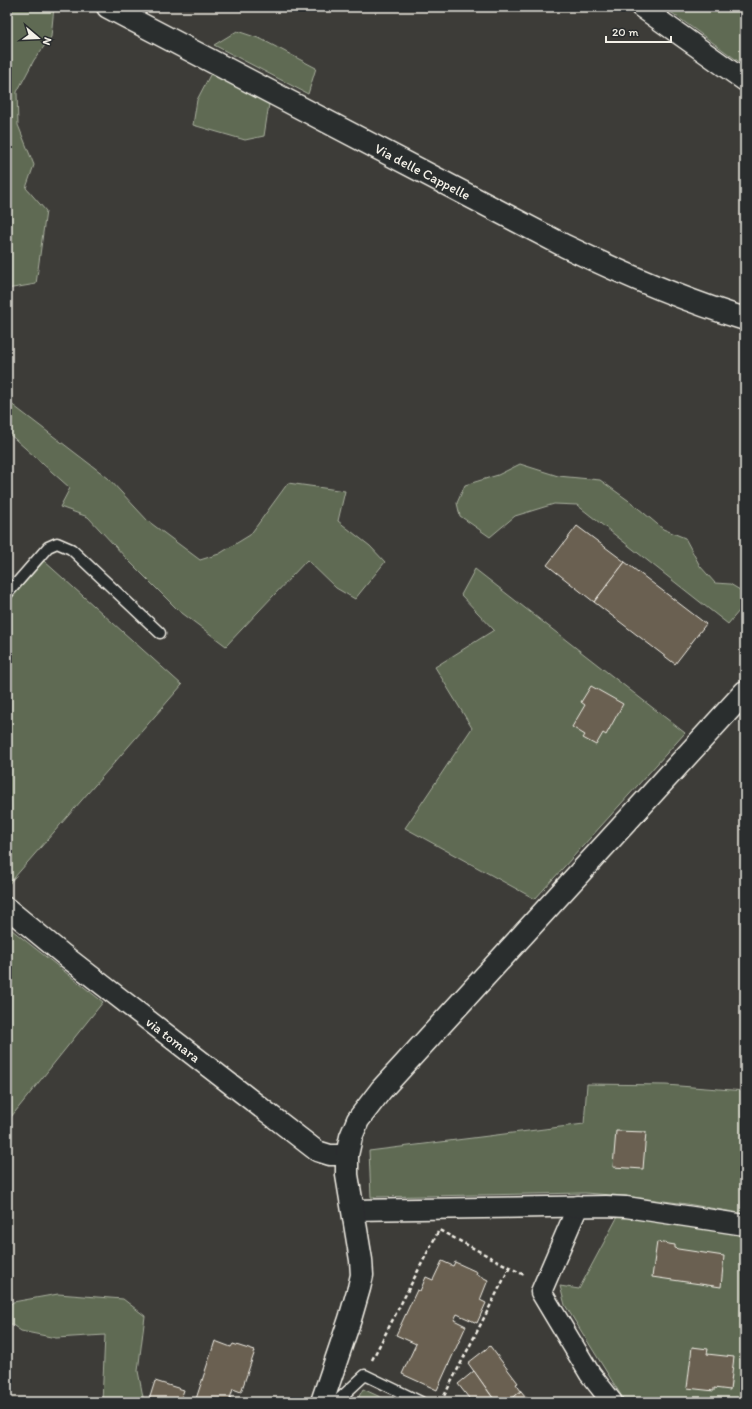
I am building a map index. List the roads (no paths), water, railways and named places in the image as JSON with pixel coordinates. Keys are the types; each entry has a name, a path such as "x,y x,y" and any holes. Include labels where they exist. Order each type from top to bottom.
{"street":[{"name":"Via delle Cappelle","path":"108,7 565,246 656,287 745,319"},
{"path":"641,7 745,82"},
{"path":"322,1402 360,1288 362,1275 361,1260 347,1175 347,1155 351,1137 358,1120 381,1090 745,692"},
{"name":"via tomara","path":"7,908 64,955 317,1151 330,1155 347,1155"},
{"path":"353,1210 578,1206 626,1207 745,1225"},
{"path":"578,1206 541,1292 590,1374 612,1402"}],"lane":[{"path":"7,594 48,547 57,543 71,549 160,632"},
{"path":"336,1402 365,1375 421,1402"}]}
